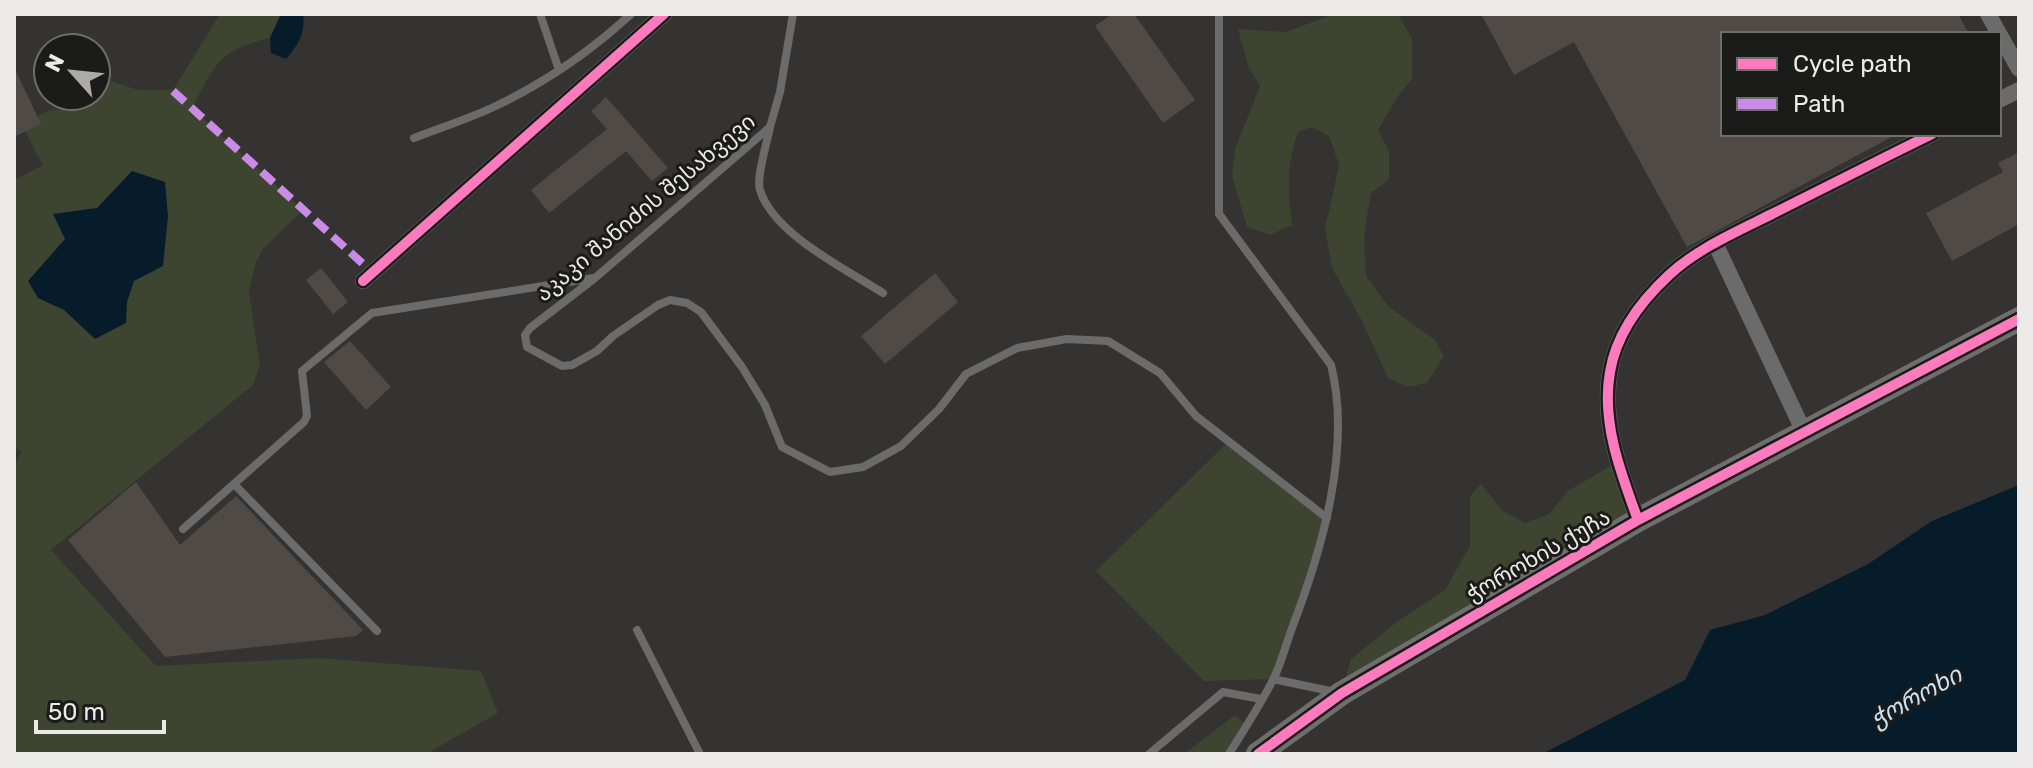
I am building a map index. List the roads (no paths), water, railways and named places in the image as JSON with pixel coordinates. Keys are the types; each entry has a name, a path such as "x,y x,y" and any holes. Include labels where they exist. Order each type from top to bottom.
{"street":[{"path":"363,281 664,14"},
{"path":"1988,14 1998,32"},
{"path":"2001,37 2019,69"},
{"path":"2001,99 2019,90"},
{"path":"1638,520 1617,462 1612,437 1609,374 1617,342 1638,309 1670,274 1715,243 1928,136"},
{"path":"1715,243 1804,432"},
{"name":"ჭოროხის ქუჩა","path":"1258,754 1342,693 1638,520 2019,319"}],"lane":[{"path":"540,14 559,70"},
{"path":"414,138 499,105 604,39 631,14"},
{"name":"აკაკი შანიძის შესახვევი","path":"793,14 780,92 770,127 595,278 530,328 525,335 527,347 562,366 572,365 597,351 658,305 670,300 687,303 701,312 742,367 765,405 782,447 830,472 863,467 901,446 939,409 966,374 1017,348 1067,339 1108,341 1160,373 1196,416 1327,518"},
{"path":"1219,14 1219,214 1331,365 1338,392 1339,422 1327,518 1307,589 1273,679 1229,754"},
{"path":"770,127 759,188 775,219 883,293"},
{"path":"183,529 304,422 307,416 302,371 372,313 595,278"},
{"path":"234,484 377,631"},
{"path":"637,630 700,754"},
{"path":"1273,679 1342,693"},
{"path":"1149,754 1223,692 1261,699"}],"water":[{"path":"281,14 303,14 300,38 286,59 271,53 270,38"},
{"path":"132,171 165,182 168,216 163,266 134,281 127,302 126,323 95,339 64,310 38,298 28,281 65,239 53,214 97,208"},
{"name":"ჭოროხი","path":"2019,485 2019,754 1542,754 1685,680 1710,630 1765,615 1868,564 1932,521"}]}
